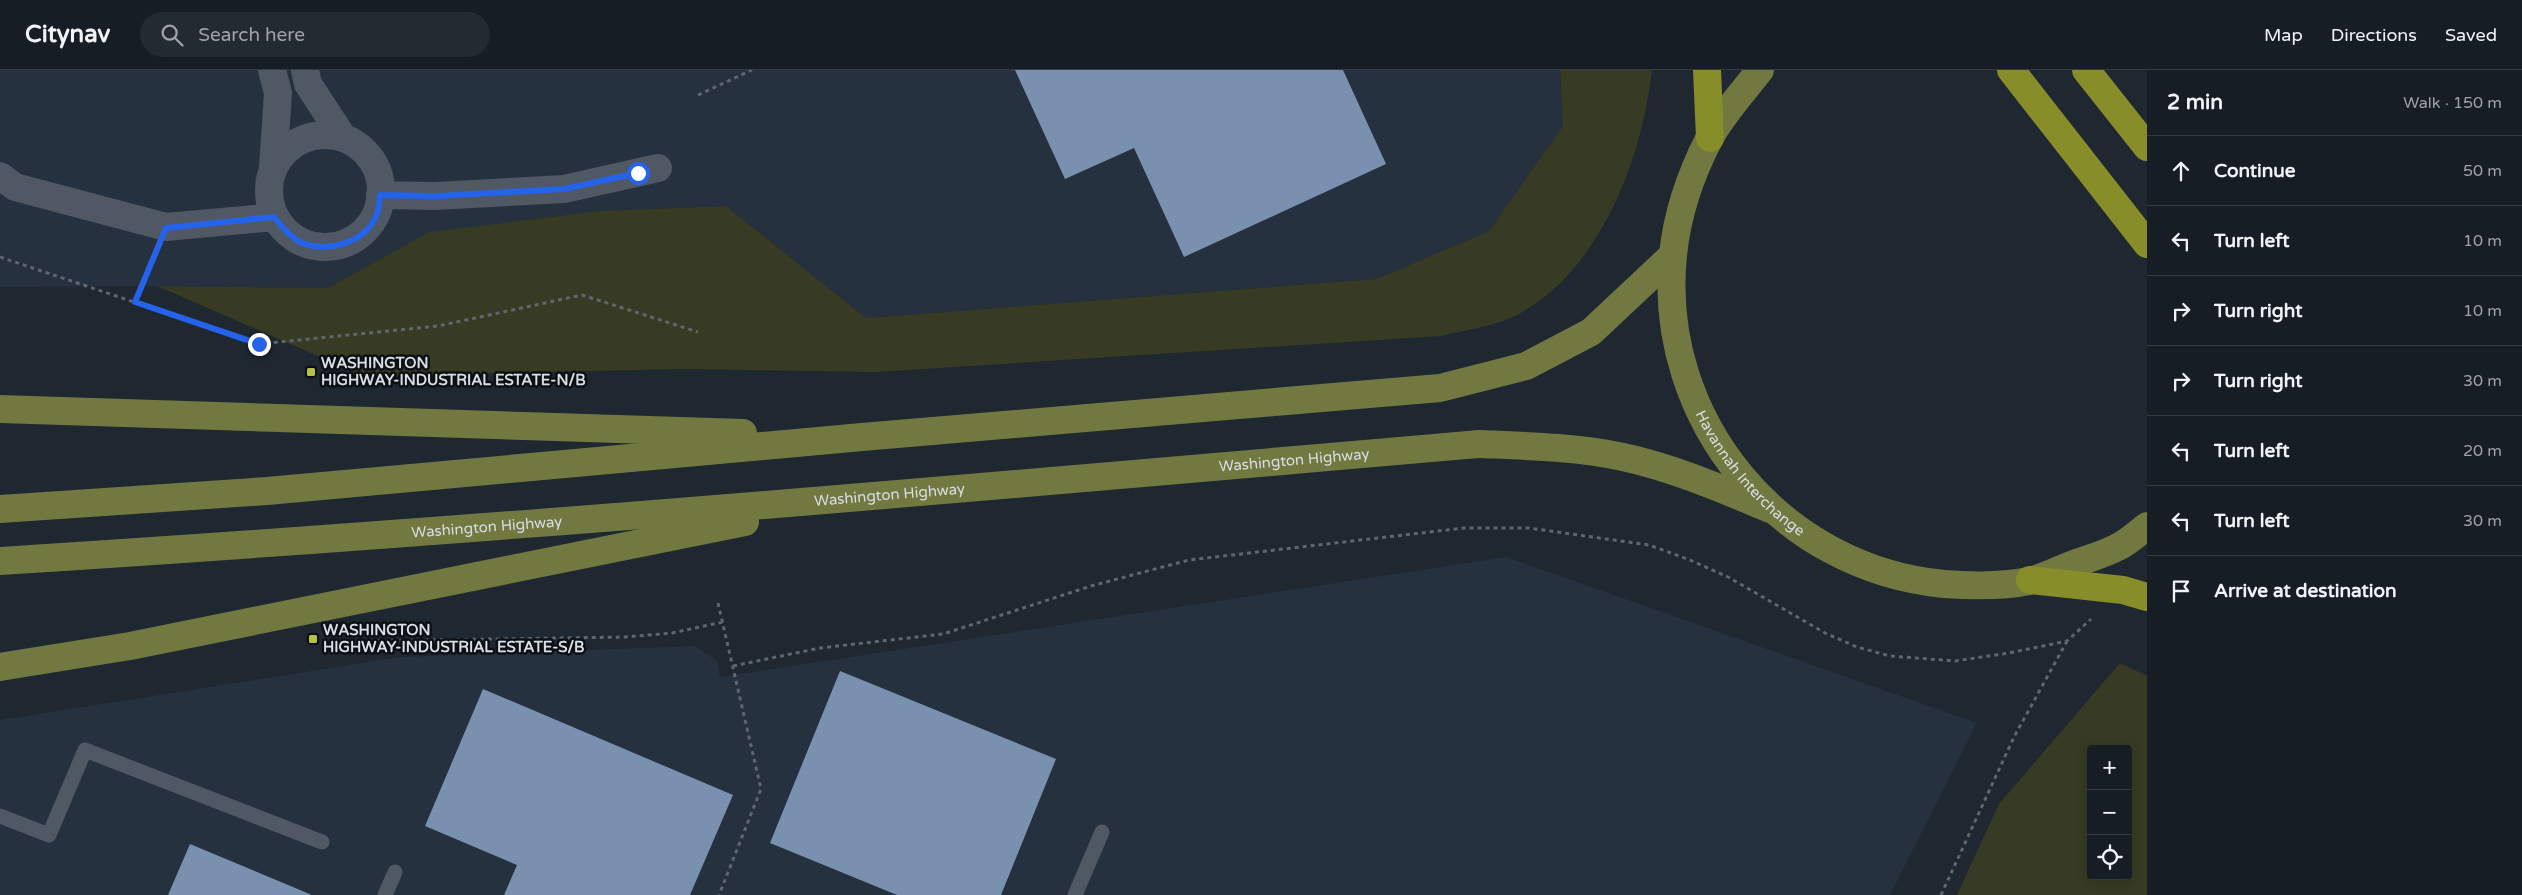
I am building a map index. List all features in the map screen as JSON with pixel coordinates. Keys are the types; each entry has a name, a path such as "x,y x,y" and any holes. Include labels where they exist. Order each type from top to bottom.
{"highway":[{"path":"1707,70 1710,138"},
{"path":"2012,70 2147,244"},
{"path":"2086,70 2147,146"},
{"path":"2030,580 2135,594"}],"main road":[{"name":"Havannah Interchange","path":"1760,70 1710,138 1685,194 1672,255 1672,311 1686,376 1702,420 1732,467 1770,509 1815,542 1865,567 1919,581 1974,586 2030,580 2119,547 2147,526"},
{"path":"0,509 267,491 862,437 1440,388 1526,366 1591,332 1672,255"},
{"path":"0,409 862,437"},
{"name":"Washington Highway","path":"0,561 270,544 862,498 1479,444 1564,448 1623,457 1690,476 1770,509"},
{"path":"0,667 130,646 862,498"}],"street":[{"path":"272,70 278,92 273,167"},
{"path":"305,70 308,84 342,136"},
{"path":"323,134 342,136 358,144 372,159 380,177 377,214 369,227 354,240 342,245 323,247 300,242 284,230 274,217 269,198 269,178 273,167 284,151 300,139 323,134"},
{"path":"380,195 435,196 564,189 658,168"},
{"path":"0,176 15,187 166,228 274,217"}],"lane":[{"path":"0,816 50,835 85,750 322,842"},
{"path":"1075,895 1102,832"},
{"path":"385,895 395,872"}],"path":[{"path":"698,95 752,70"},
{"path":"135,302 166,228"},
{"path":"0,257 259,344 438,326 582,295 698,332"},
{"path":"733,666 820,648 943,634 1091,586 1189,560 1464,528 1530,528 1650,545 1728,577 1825,633 1857,647 1890,656 1955,660 2009,654 2067,641 2135,594"},
{"path":"718,603 761,789 719,895"},
{"path":"328,645 366,641 625,637 686,631 723,622"},
{"path":"1942,895 2014,737 2067,641"}],"shaded area":[{"path":"0,70 1560,70 1563,126 1489,231 1376,279 866,318 726,206 598,211 429,232 328,288 0,287"},
{"path":"1506,557 1977,723 1890,895 0,895 0,720 401,657 695,646 717,661 720,677"}],"green space":[{"path":"1560,70 1652,70 1647,105 1638,141 1626,177 1611,212 1592,245 1569,274 1542,299 1503,321 1441,336 876,372 682,369 364,376 157,286 328,288 429,232 598,211 726,206 866,318 1376,279 1489,231 1563,126"},
{"path":"2120,663 2147,676 2147,895 1957,895 1999,804"}],"building":[{"path":"1015,70 1343,70 1386,164 1184,257 1134,148 1065,179"},
{"path":"840,671 1056,759 1001,895 897,895 770,843"},
{"path":"483,689 733,795 690,895 504,895 517,865 425,826"},
{"path":"190,844 312,895 168,895"}],"place":[{"name":"WASHINGTON HIGHWAY-INDUSTRIAL ESTATE-N/B","path":"311,372"},
{"name":"WASHINGTON HIGHWAY-INDUSTRIAL ESTATE-S/B","path":"313,639"}],"route":[{"path":"259,344 135,302 166,228 274,217 284,230 300,242 323,247 342,245 354,240 369,227 377,214 380,195 435,196 564,189 638,173"}]}
